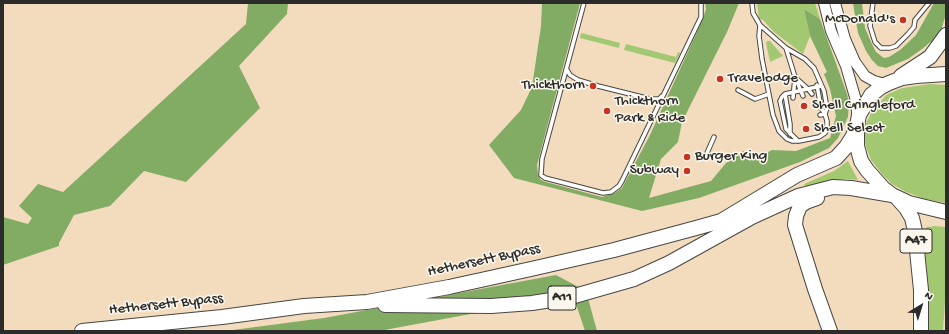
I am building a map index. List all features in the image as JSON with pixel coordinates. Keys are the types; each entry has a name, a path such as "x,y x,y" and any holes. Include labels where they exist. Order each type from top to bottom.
{"highway":[{"name":"Hethersett Bypass","path":"82,331 222,317 304,306 367,302 531,269 614,250 721,221 797,176 836,158 853,136 863,106 871,95 889,82 930,58 946,35"},
{"path":"889,82 916,76 946,74"},
{"path":"858,124 857,146 861,161 874,178 894,196 909,203 946,212"},
{"name":"Hethersett Bypass","path":"163,331 321,309 405,305 491,306 532,303 570,297 599,290 642,276 669,263 752,217 798,196 833,188 851,188 894,196"},
{"path":"830,331 815,289 796,225 796,216 800,206 806,202 821,197 866,190"},
{"name":"A47","path":"894,196 906,208 912,218 915,231 921,290 921,331"}],"main road":[{"path":"824,3 831,31 846,66 856,97 858,124"},
{"path":"835,3 845,39 855,62 865,76 874,81 889,82"}],"lane":[{"path":"584,3 540,170 541,175 545,178 603,193 611,192 619,186 701,17 701,3"},
{"path":"752,3 753,13 760,25 786,48 805,59 814,68 819,86 820,108 828,121 825,133 818,137 792,141 787,139 778,131 773,115 759,36 760,25"},
{"path":"873,3 870,26 875,42 881,48 890,48 896,46 908,34 914,27 915,20 929,3"},
{"path":"786,48 803,96"},
{"path":"567,70 570,75 578,80 644,98 659,99 664,94"},
{"path":"795,77 808,88 812,94"},
{"path":"793,98 795,77"},
{"path":"799,141 786,129 780,101 782,96 785,94 819,86"},
{"path":"738,90 755,98 769,94"},
{"path":"820,115 825,114"},
{"path":"707,153 714,137"}],"green space":[{"path":"248,3 288,3 287,14 239,66 260,108 186,182 144,171 110,206 74,215 59,243 59,246 3,265 3,217 28,224 32,218 19,206 38,184 63,192 246,24"},
{"path":"542,3 580,3 537,165 538,175 541,180 546,182 602,197 615,193 622,188 650,135 696,34 706,9 705,3 739,3 727,32 682,122 678,142 661,159 649,198 711,181 726,163 743,151 762,155 772,150 796,151 830,138 836,116 830,89 824,74 827,72 810,36 804,9 820,19 847,94 849,103 848,117 838,138 829,148 800,162 699,198 642,211 514,178 489,145 521,110 532,87 541,26"},
{"path":"757,3 815,3 820,19 804,9 810,36 803,54 774,32 763,20 759,19"},
{"path":"853,3 862,3 865,28 876,52 884,58 889,57 900,50 916,35 934,3 946,3 946,14 940,34 908,59 886,68 878,66 866,51 858,33"},
{"path":"581,33 620,43 619,48 580,38"},
{"path":"767,41 770,41 783,56 770,62 766,43"},
{"path":"626,44 676,57 678,52 680,53 675,63 624,50"},
{"path":"930,84 946,85 946,203 925,199 906,192 892,184 871,160 866,147 864,135 865,126 871,113 886,95 902,88"},
{"path":"848,161 858,180 845,179 805,186 804,184 834,171"},
{"path":"927,227 946,227 946,288 943,331 928,331 921,232"},
{"path":"556,275 586,291 597,331 585,331 573,295 379,331 225,331 324,318"}],"place":[{"name":"McDonald's","path":"903,20"},
{"name":"Travelodge","path":"720,79"},
{"name":"Thickthorn","path":"593,86"},
{"name":"Shell Cringleford","path":"804,106"},
{"name":"Thickthorn Park & Ride","path":"607,111"},
{"name":"Shell Select","path":"806,129"},
{"name":"Burger King","path":"687,157"},
{"name":"Subway","path":"687,171"}]}
